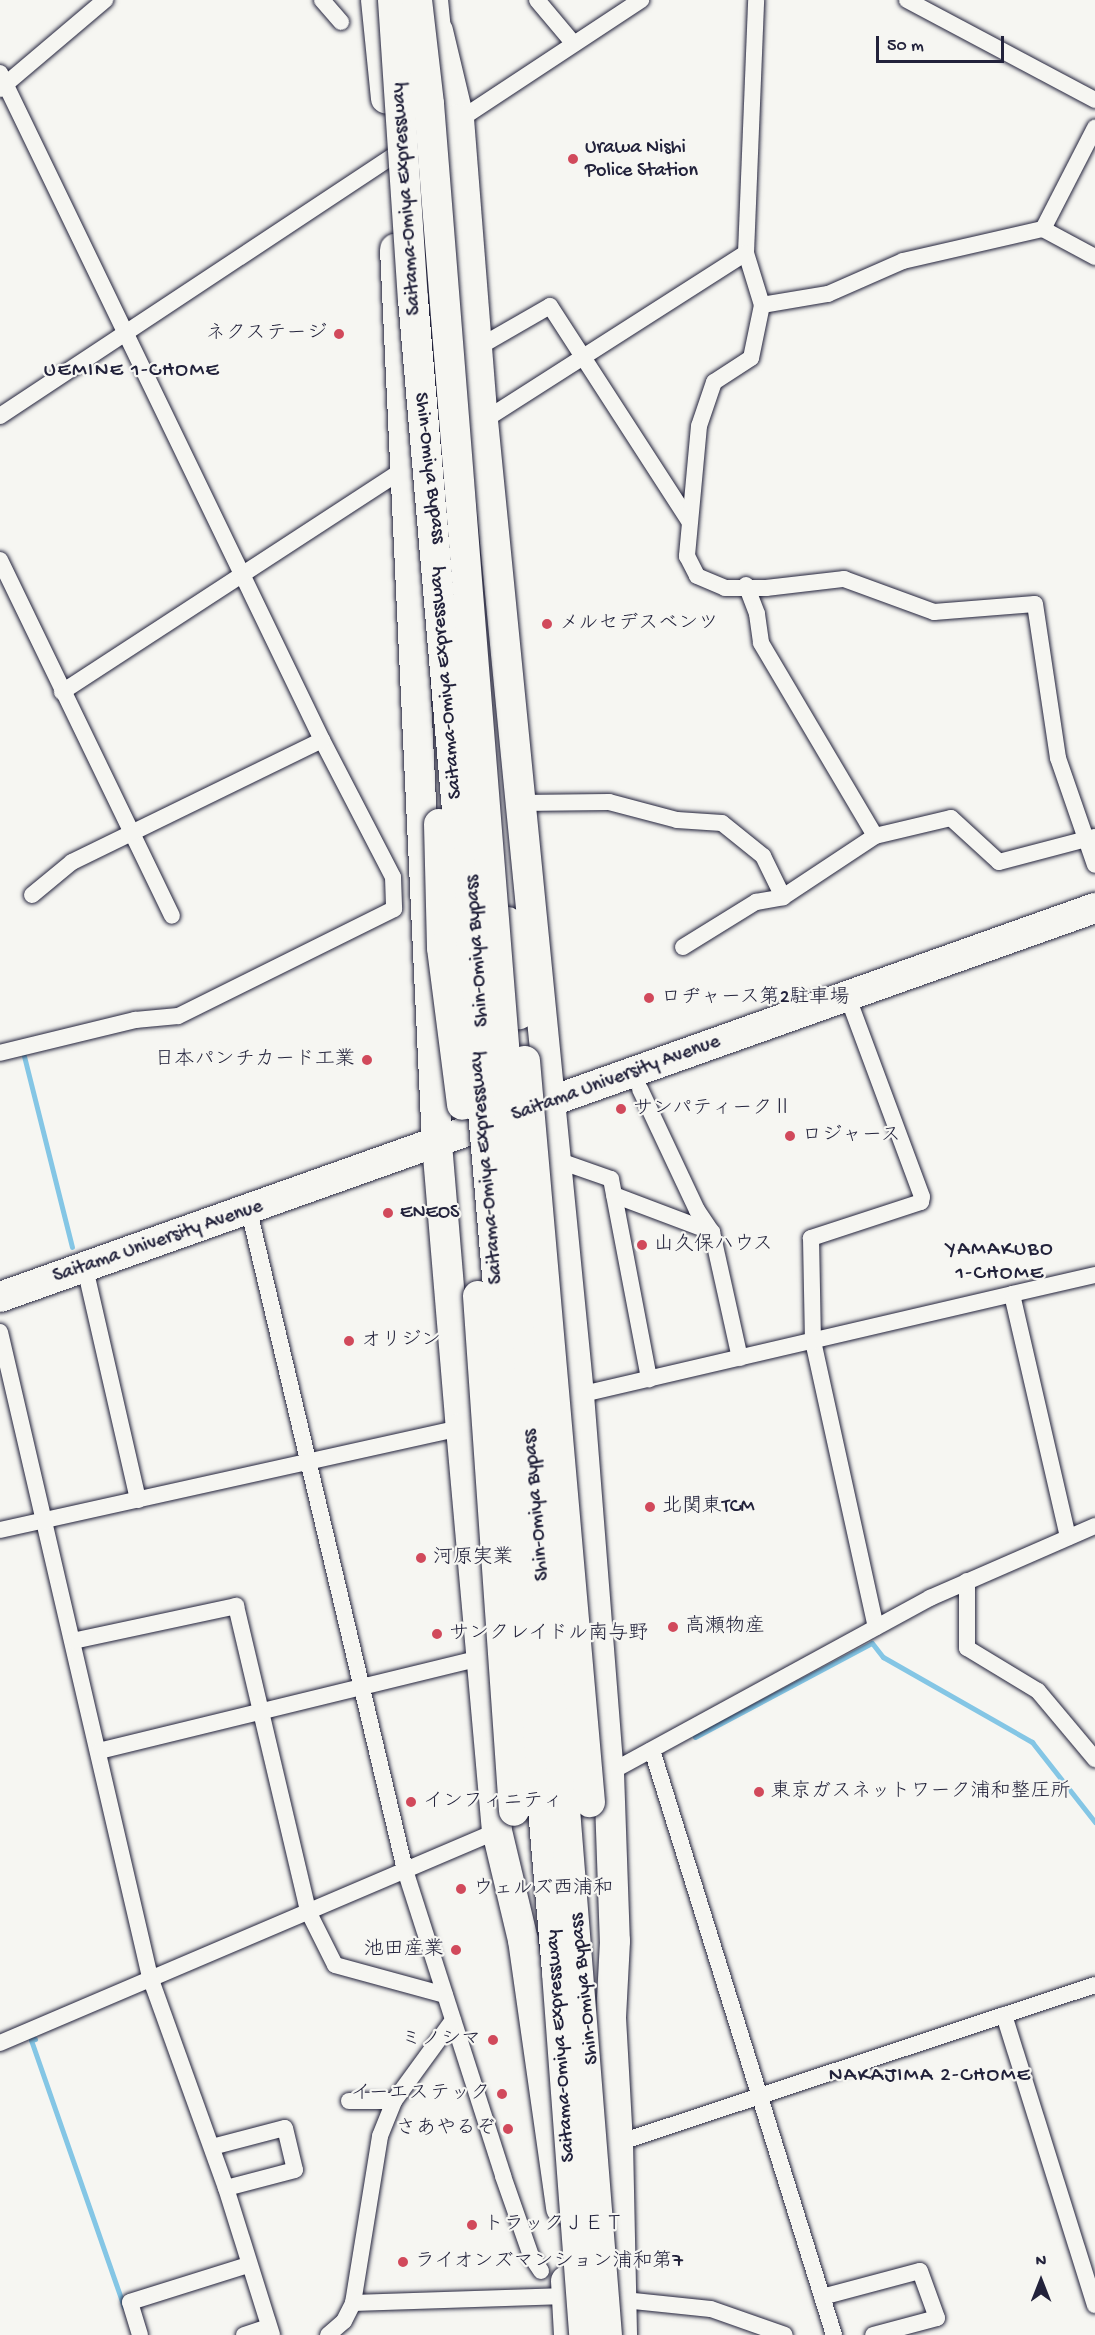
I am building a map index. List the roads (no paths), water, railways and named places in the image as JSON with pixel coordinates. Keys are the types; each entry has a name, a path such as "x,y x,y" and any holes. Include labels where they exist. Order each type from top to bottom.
{"highway":[{"name":"Shin-Omiya Bypass","path":"376,0 392,168 451,647 493,1078 467,646 450,130"},
{"name":"Saitama-Omiya Expressway","path":"393,0 413,299 556,1973 584,2335"},
{"name":"Saitama-Omiya Expressway","path":"417,0 430,116 607,2335"},
{"path":"433,0 477,348 548,1104 579,1395 609,1773 615,1941 611,2018"},
{"path":"392,168 437,1144 460,1428 480,1658 506,1821 561,2208"},
{"path":"413,299 413,426 438,780 442,948 470,1166 506,1821"},
{"path":"482,781 496,835 528,1095 611,2018 624,2300 621,2335"},
{"name":"Saitama University Avenue","path":"0,1297 249,1211 1095,908"},
{"name":"Shin-Omiya Bypass","path":"569,2335 528,1586 502,1178 621,2335"}],"street":[{"path":"0,1053 135,1020 178,1016 394,909 393,877 322,740 245,576 2,83 105,0"},
{"path":"322,0 340,22"},
{"path":"537,0 574,44"},
{"path":"450,130 641,0"},
{"path":"756,0 746,253 762,305 750,358 714,382 699,426 687,556 697,576 725,588 746,585 766,588 844,579 934,612 1035,604 1058,758 1090,838 1095,865"},
{"path":"907,0 1095,100"},
{"path":"1043,229 1095,128"},
{"path":"0,416 125,334 392,168"},
{"path":"762,305 828,294 903,261 1043,229 1095,257"},
{"path":"483,421 584,359 746,253"},
{"path":"477,348 550,306 690,522"},
{"path":"62,692 245,576 406,468"},
{"path":"0,560 130,834 172,916"},
{"path":"746,585 757,614 761,643 875,836"},
{"path":"32,895 72,862 322,740"},
{"path":"520,803 609,802 676,820 722,823 763,856 783,897"},
{"path":"683,947 756,902 783,897 875,836 951,818 999,862 1090,838"},
{"path":"847,995 922,1197 921,1202 813,1234 813,1341 876,1627"},
{"path":"640,1089 697,1210 712,1232 740,1358"},
{"path":"554,1159 611,1179 649,1379"},
{"path":"614,1195 712,1232"},
{"path":"249,1211 405,1870 527,2246 541,2271"},
{"path":"85,1268 138,1500"},
{"path":"579,1395 1095,1275"},
{"path":"1012,1294 1068,1537"},
{"path":"0,1332 150,1977 212,2146 270,2331 243,2335"},
{"path":"0,1530 460,1428"},
{"path":"609,1773 876,1627 967,1581 1095,1526"},
{"path":"967,1581 967,1648 1038,1691 1089,1743 1095,1759"},
{"path":"73,1641 236,1606 264,1711 308,1911 335,1965 445,1995"},
{"path":"99,1751 480,1658"},
{"path":"652,1750 834,2335"},
{"path":"0,2043 405,1870 506,1821"},
{"path":"618,2143 1095,1985"},
{"path":"1004,2015 1095,2306"},
{"path":"328,2335 344,2321 353,2303 380,2136 394,2101 453,2020"},
{"path":"349,2102 394,2101"},
{"path":"212,2146 285,2128 295,2170 226,2188"},
{"path":"140,2335 130,2302 248,2265"},
{"path":"822,2297 920,2271 937,2318 873,2335"},
{"path":"353,2303 566,2296"},
{"path":"624,2300 711,2309 784,2335"}],"waterway":[{"path":"23,1052 72,1247"},
{"path":"695,1737 872,1643 883,1657 1032,1742 1095,1822"},
{"path":"35,2039 31,2040 124,2307"}],"place":[{"name":"Urawa Nishi Police Station","path":"573,159"},
{"name":"ネクステージ","path":"339,334"},
{"name":"メルセデスベンツ","path":"547,624"},
{"name":"ロヂャース第2駐車場","path":"649,998"},
{"name":"日本パンチカード工業","path":"367,1060"},
{"name":"サンパティークⅡ","path":"621,1109"},
{"name":"ロジャース","path":"790,1136"},
{"name":"ENEOS","path":"388,1213"},
{"name":"山久保ハウス","path":"642,1245"},
{"name":"オリジン","path":"349,1341"},
{"name":"北関東TCM","path":"650,1507"},
{"name":"河原実業","path":"421,1558"},
{"name":"高瀬物産","path":"673,1627"},
{"name":"サンクレイドル南与野","path":"437,1634"},
{"name":"東京ガスネットワーク浦和整圧所","path":"759,1792"},
{"name":"インフィニティ","path":"411,1802"},
{"name":"ウェルズ西浦和","path":"461,1889"},
{"name":"池田産業","path":"456,1950"},
{"name":"ミノシマ","path":"493,2040"},
{"name":"イーエステック","path":"502,2094"},
{"name":"さあやるぞ","path":"508,2129"},
{"name":"トラックＪＥＴ","path":"472,2225"},
{"name":"ライオンズマンション浦和第7","path":"403,2262"}],"district":[{"name":"UEMINE 1-CHOME","path":"132,372"},
{"name":"YAMAKUBO 1-CHOME","path":"1000,1263"},
{"name":"NAKAJIMA 2-CHOME","path":"930,2077"}]}
